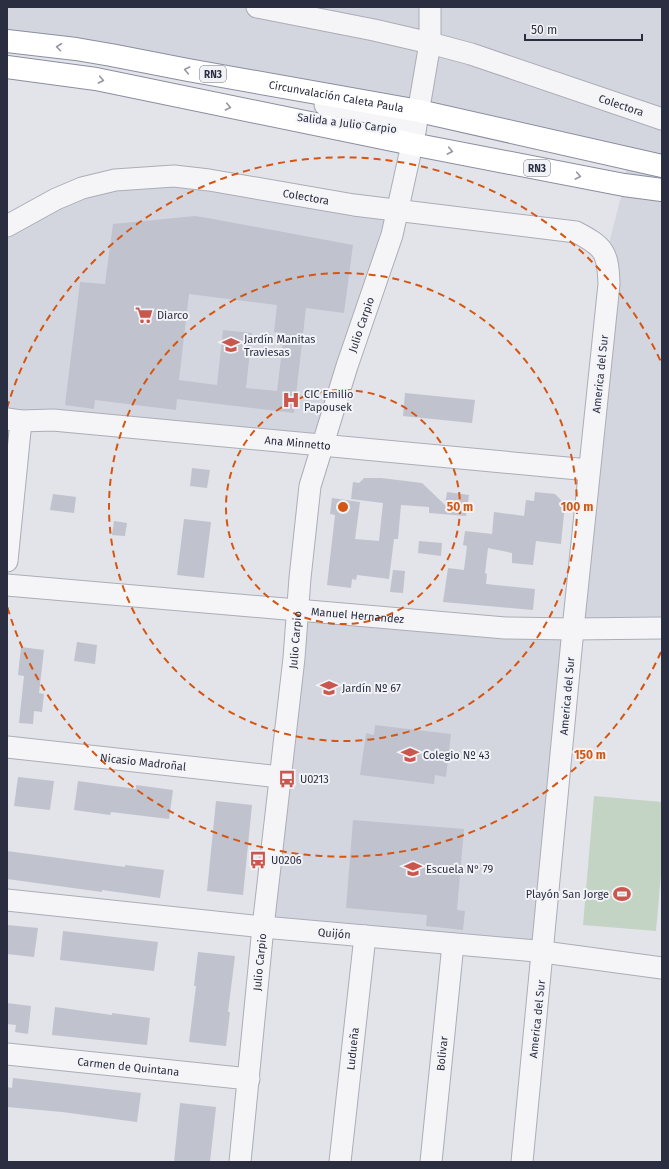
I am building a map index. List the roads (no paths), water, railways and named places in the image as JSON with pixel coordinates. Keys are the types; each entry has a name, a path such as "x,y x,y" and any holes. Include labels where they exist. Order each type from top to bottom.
{"highway":[{"name":"Circunvalación Caleta Paula","path":"7,42 76,49 244,80 624,185 662,190"},
{"name":"Circunvalación Caleta Paula","path":"7,66 96,79 275,116 540,138 662,166"}],"street":[{"name":"Colectora","path":"257,7 430,43 471,54 662,119"},
{"name":"Julio Carpio","path":"240,1162 263,927 294,658 297,611 310,486 347,366 392,235 430,43 430,7"},
{"name":"Colectora","path":"7,226 56,199 82,188 116,180 174,176 209,180 354,205 398,209 576,232 593,240 606,255"},
{"name":"America del Sur","path":"522,1162 589,470 609,284 609,266 606,255"},
{"name":"Ana Minnetto","path":"14,420 53,420 589,470"},
{"path":"7,561 14,420"},
{"name":"Manuel Hernandez","path":"7,585 506,628 662,628"},
{"name":"Nicasio Madroñal","path":"7,747 280,777"},
{"name":"Quijón","path":"7,900 263,927 543,952 662,968"},
{"name":"Ludueña","path":"340,1162 365,936"},
{"name":"Bolivar","path":"431,1162 453,944"},
{"name":"Carmen de Quintana","path":"7,1054 249,1079"}],"place":[{"name":"Diarco","path":"144,315"},
{"name":"Jardín Manitas Traviesas","path":"231,345"},
{"name":"CIC Emilio Papousek","path":"291,400"},
{"name":"Jardín Nº 67","path":"329,688"},
{"name":"Colegio Nº 43","path":"410,755"},
{"name":"U0213","path":"287,779"},
{"name":"U0206","path":"258,860"},
{"name":"Escuela N° 79","path":"413,869"},
{"name":"Playón San Jorge","path":"622,894"}]}
